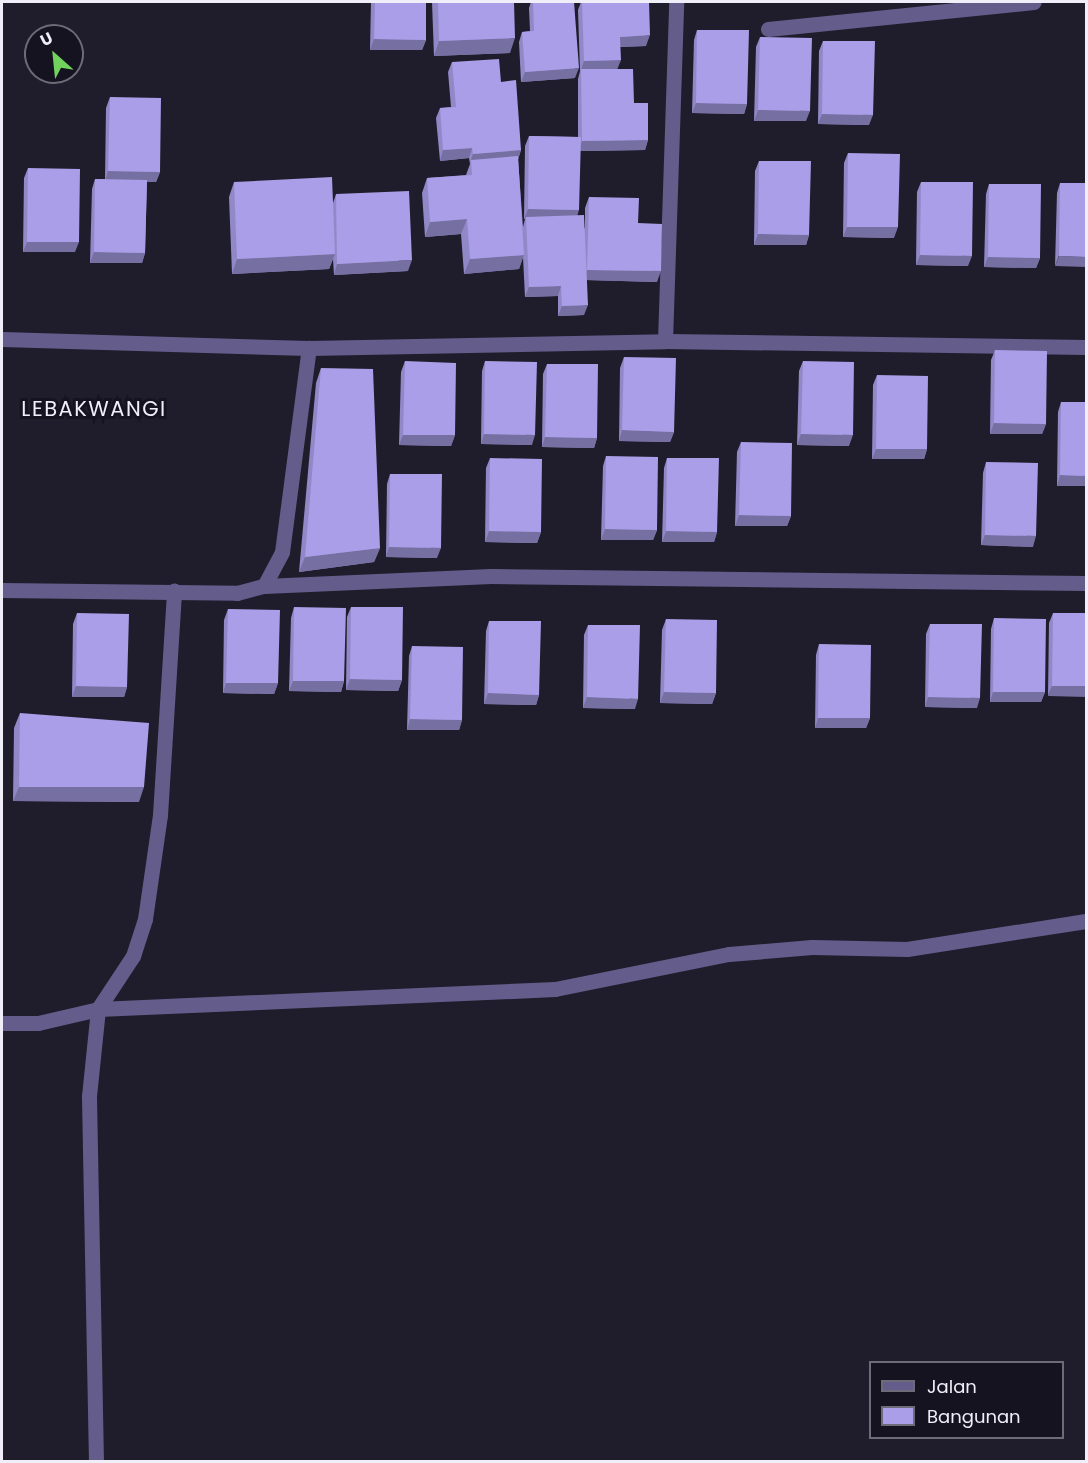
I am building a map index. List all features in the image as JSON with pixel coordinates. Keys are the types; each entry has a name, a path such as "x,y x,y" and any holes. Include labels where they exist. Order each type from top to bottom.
{"street":[{"path":"665,341 676,2"},
{"path":"768,29 1034,2"},
{"path":"2,339 309,348 665,341 1086,347"},
{"path":"264,586 282,552 309,348"},
{"path":"2,590 174,590 237,593 264,586 491,576 1086,583"},
{"path":"96,1461 89,1096 98,1009 132,956 145,919 160,815 174,590"},
{"path":"2,1023 38,1023 98,1009 555,989 729,954 812,946 908,949 1086,921"}],"building":[{"path":"375,2 426,2 426,40 374,39"},
{"path":"438,2 514,2 515,38 439,41"},
{"path":"533,2 574,2 579,68 525,72 522,32 534,31"},
{"path":"582,2 649,2 650,35 620,37 621,60 584,61"},
{"path":"697,30 749,30 747,104 696,103"},
{"path":"760,37 812,38 810,111 758,110"},
{"path":"823,41 875,41 873,115 822,114"},
{"path":"499,59 501,82 516,80 521,150 473,154 472,148 443,150 440,108 456,107 452,62"},
{"path":"581,69 633,69 634,103 648,103 648,140 582,141"},
{"path":"110,97 161,98 160,172 108,171"},
{"path":"529,136 581,137 579,210 528,209"},
{"path":"848,153 900,154 898,227 847,227"},
{"path":"518,156 524,255 470,259 467,219 430,222 427,178 472,175 471,160"},
{"path":"759,161 811,161 809,235 758,234"},
{"path":"28,168 80,169 79,242 27,242"},
{"path":"332,177 335,254 237,259 234,182"},
{"path":"95,179 147,180 145,253 94,252"},
{"path":"921,182 973,182 972,256 920,255"},
{"path":"1060,183 1086,183 1086,257 1059,256"},
{"path":"989,184 1041,184 1040,258 988,257"},
{"path":"409,191 412,260 337,264 336,194"},
{"path":"589,197 639,198 638,223 662,224 661,271 587,270"},
{"path":"584,215 588,305 562,306 561,286 529,287 526,217"},
{"path":"995,350 1047,351 1046,424 994,423"},
{"path":"624,357 676,358 674,432 622,430"},
{"path":"405,361 456,363 455,435 403,435"},
{"path":"485,361 537,362 535,435 484,434"},
{"path":"803,361 854,362 853,435 801,434"},
{"path":"547,364 598,364 597,438 545,437"},
{"path":"321,368 373,369 380,548 305,557"},
{"path":"877,375 928,376 927,449 876,449"},
{"path":"1061,402 1086,402 1086,476 1060,475"},
{"path":"741,442 792,443 791,516 739,515"},
{"path":"606,456 658,457 657,530 605,529"},
{"path":"490,458 542,459 541,532 489,531"},
{"path":"667,458 719,458 717,532 666,531"},
{"path":"986,462 1038,463 1036,536 985,535"},
{"path":"390,474 442,474 441,548 389,547"},
{"path":"294,607 346,608 344,681 293,681"},
{"path":"351,607 403,607 402,680 350,679"},
{"path":"228,609 280,610 278,683 226,683"},
{"path":"77,613 129,614 127,687 76,686"},
{"path":"1053,613 1086,613 1086,686 1052,686"},
{"path":"994,618 1046,619 1045,692 993,692"},
{"path":"666,619 717,620 716,693 664,692"},
{"path":"489,621 541,621 539,695 488,693"},
{"path":"930,624 982,624 980,698 928,697"},
{"path":"588,625 640,625 638,699 587,697"},
{"path":"819,644 871,645 870,718 818,718"},
{"path":"412,646 463,647 462,720 410,719"},
{"path":"20,713 149,723 144,787 19,787"}],"district":[{"name":"LEBAKWANGI","path":"94,409"}]}
